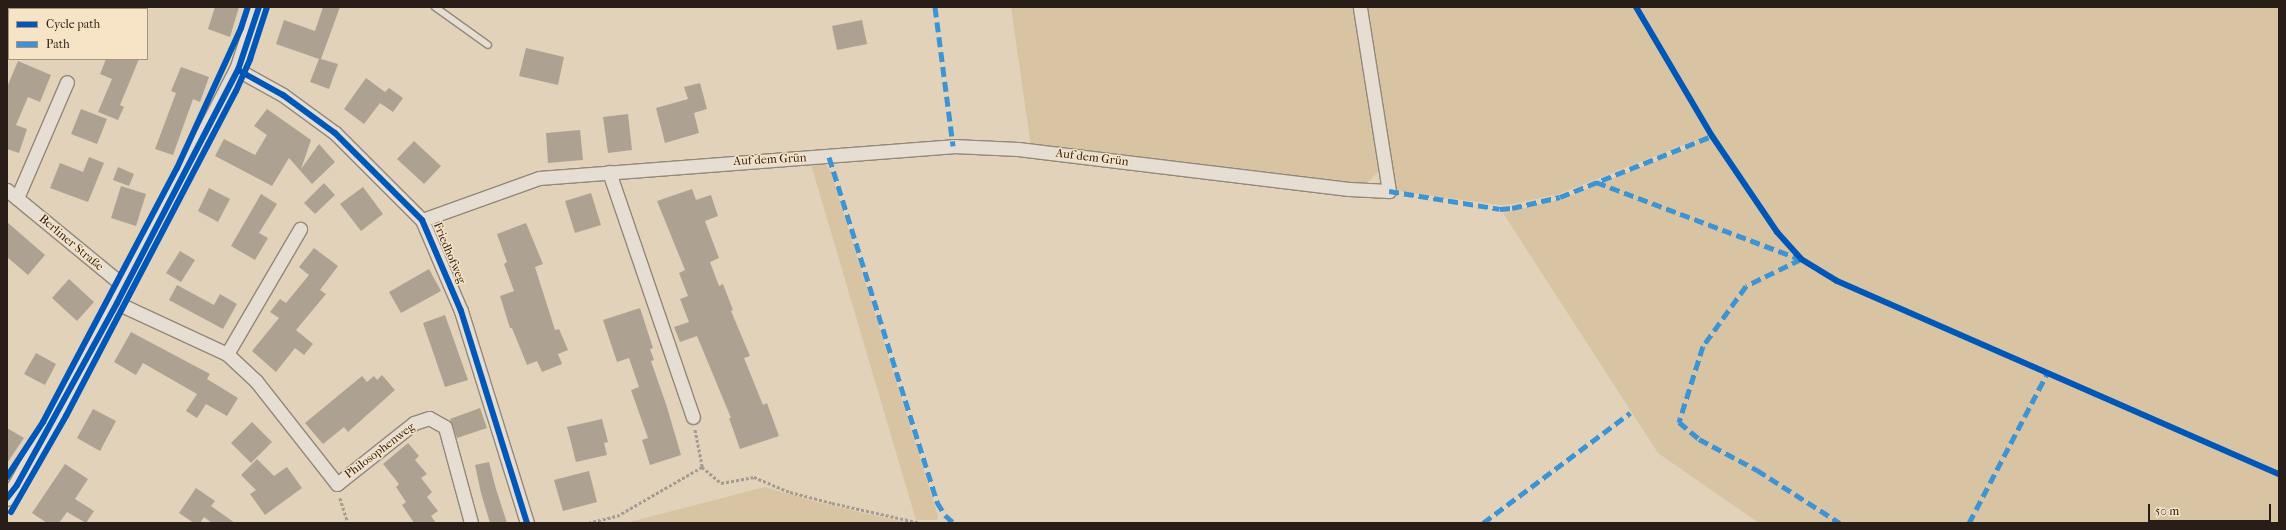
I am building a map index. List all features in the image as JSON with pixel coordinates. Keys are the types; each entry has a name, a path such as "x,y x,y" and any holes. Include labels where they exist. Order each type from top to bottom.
{"street":[{"path":"7,498 17,485 117,303 238,70 259,7"},
{"name":"Auf dem Grün","path":"422,220 539,178 952,146 1018,149 1349,189 1389,191 1360,7"},
{"name":"Friedhofweg","path":"238,70 283,95 335,134 422,220 461,311 527,523"},
{"name":"Berliner Straße","path":"67,82 12,194 125,287"},
{"path":"610,172 693,417"},
{"path":"227,354 300,229"},
{"name":"Philosophenweg","path":"117,303 227,354 256,381 337,484 414,423 430,418 445,427 471,523"}],"lane":[{"path":"435,7 488,46"}],"path":[{"path":"693,417 702,467 721,483 754,477 790,492 921,523"},
{"path":"588,523 617,516 702,467"},
{"path":"337,484 348,523"}],"shaded area":[{"path":"1011,7 1355,7 1379,164 1378,172 1367,183 1358,186 1031,147"},
{"path":"1367,7 2279,7 2279,523 1759,523 1658,453 1503,213 1562,199 1697,145 1695,140 1559,194 1513,204 1500,205 1403,192 1396,189 1393,184"},
{"path":"810,161 825,162 831,173 938,516 937,520 916,520"},
{"path":"765,487 820,503 908,523 626,523"}],"building":[{"path":"215,7 239,7 230,37 208,29"},
{"path":"323,7 340,7 321,59 338,64 329,89 310,82 319,59 276,44 284,20 315,31"},
{"path":"862,20 867,44 837,50 832,26"},
{"path":"526,48 564,57 558,85 519,76"},
{"path":"106,60 139,60 120,105 124,107 118,120 98,112 112,79 100,74"},
{"path":"18,61 51,75 40,102 28,97 16,125 27,129 19,153 7,149 7,87"},
{"path":"181,67 209,77 200,102 193,99 173,155 155,149 176,93 171,91"},
{"path":"366,78 385,92 389,88 403,98 393,112 380,103 364,124 344,109"},
{"path":"700,83 707,109 694,113 699,133 665,143 656,108 688,99 684,87"},
{"path":"81,109 107,119 97,144 71,134"},
{"path":"267,109 311,140 301,169 319,144 335,162 312,184 289,158 272,186 215,156 224,139 255,155 267,135 254,126"},
{"path":"628,114 632,150 608,153 603,117"},
{"path":"580,130 583,160 548,163 546,133"},
{"path":"414,141 441,166 424,184 397,159"},
{"path":"89,157 104,163 88,202 50,188 60,163 83,172"},
{"path":"118,167 134,174 129,186 113,180"},
{"path":"324,183 335,195 315,214 304,203"},
{"path":"121,186 146,194 136,226 111,218"},
{"path":"363,187 383,214 361,231 340,204"},
{"path":"209,188 230,199 218,222 198,211"},
{"path":"692,189 696,200 711,195 718,216 705,221 719,258 710,262 719,286 723,284 733,310 731,311 750,356 744,358 763,405 767,403 779,436 740,449 729,418 731,418 697,336 680,342 674,327 689,322 680,299 688,296 679,273 685,270 657,201"},
{"path":"591,193 601,225 575,233 565,201"},
{"path":"261,194 277,204 259,233 268,238 255,260 231,246"},
{"path":"7,222 45,255 28,275 7,257"},
{"path":"526,223 543,264 535,267 555,330 559,329 568,350 558,354 562,364 542,372 537,361 527,365 512,328 510,328 500,296 514,291 504,264 507,262 497,234"},
{"path":"314,248 338,266 320,290 326,294 296,330 313,344 304,355 295,348 276,372 252,351 279,318 270,312 280,299 286,303 309,275 299,267"},
{"path":"180,251 195,260 181,282 166,273"},
{"path":"429,269 441,291 401,313 389,292"},
{"path":"69,279 94,302 77,321 52,298"},
{"path":"177,285 214,305 220,294 237,304 223,329 169,300"},
{"path":"640,308 653,348 650,349 654,360 651,361 667,407 681,455 650,465 642,440 648,438 631,390 639,387 629,358 617,362 603,320"},
{"path":"445,315 468,380 445,387 423,323"},
{"path":"131,332 210,374 207,379 238,398 227,416 206,404 197,418 186,411 197,394 143,363 136,375 114,362"},
{"path":"36,353 56,364 45,385 24,374"},
{"path":"382,375 395,390 348,432 344,427 323,444 305,423 362,376 367,382 374,376 377,380"},
{"path":"480,408 487,428 457,438 450,419"},
{"path":"93,409 116,421 100,451 77,438"},
{"path":"602,419 608,442 604,443 607,455 576,462 567,427"},
{"path":"252,422 272,442 251,463 231,443"},
{"path":"7,428 24,438 7,463"},
{"path":"408,443 419,456 415,460 427,474 421,478 432,492 427,497 438,511 431,516 436,523 414,523 402,505 406,502 396,487 399,484 383,464"},
{"path":"257,459 274,476 287,467 302,488 265,515 250,494 256,490 241,475"},
{"path":"489,462 507,523 490,523 481,493 475,465"},
{"path":"65,464 88,479 75,499 94,511 86,523 67,512 59,523 47,523 32,513"},
{"path":"589,471 597,502 563,511 554,480"},
{"path":"196,488 215,501 211,506 235,523 212,523 204,517 200,523 194,523 179,513"}],"marked path":[{"path":"935,7 953,146"},
{"path":"1389,191 1500,209 1512,208 1560,197 1712,136"},
{"path":"829,157 937,502 945,515 954,523"},
{"path":"1596,182 1797,258"},
{"path":"1801,259 1746,286 1703,346 1679,422 1699,439 1757,470 1840,523"},
{"path":"1969,523 2047,374"},
{"path":"1483,523 1630,413"}],"cycle path":[{"path":"7,477 43,422 177,168 241,28 248,7"},
{"path":"7,498 17,485 117,303 238,70 259,7"},
{"path":"11,512 66,416 236,91 250,59 267,7"},
{"path":"1636,7 1712,136 1777,232 1801,259 1837,281 2279,474"},
{"path":"238,70 283,95 335,133 422,220 461,311 527,523"}]}
